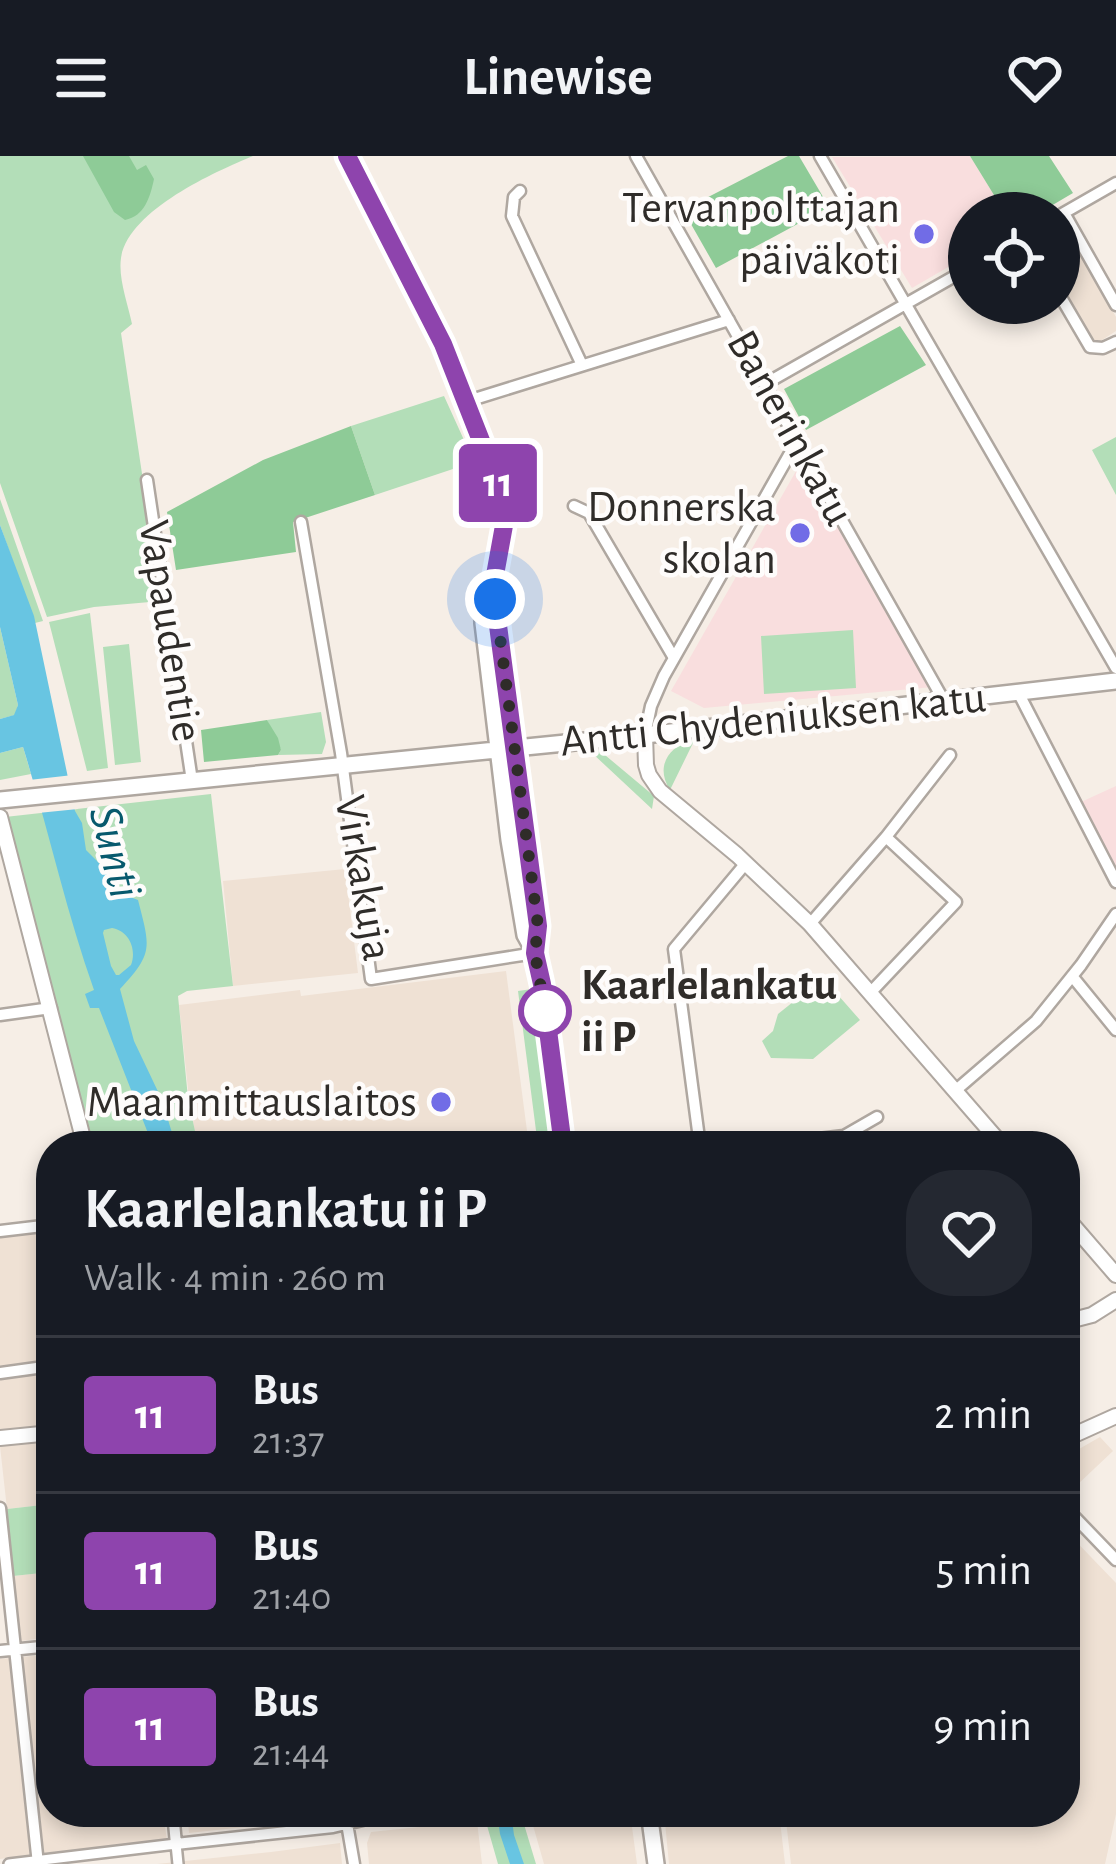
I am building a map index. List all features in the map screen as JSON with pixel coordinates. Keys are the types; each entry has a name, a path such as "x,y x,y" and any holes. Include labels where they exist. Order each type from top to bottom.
{"main road":[{"path":"347,156 435,326 467,400 505,511 495,575 482,610 505,749 525,935 542,984 561,1131"},
{"name":"Antti Chydeniuksen katu","path":"0,800 645,735 1116,680"},
{"path":"651,1827 656,1864"}],"street":[{"name":"Banerinkatu","path":"636,156 944,701"},
{"path":"820,156 1116,668"},
{"path":"1080,203 1116,183"},
{"path":"520,191 514,197 512,216 582,365"},
{"path":"1080,245 1116,305"},
{"path":"765,384 948,280"},
{"path":"467,400 729,320"},
{"path":"1077,324 1090,347 1116,342"},
{"path":"797,441 674,658 652,706 645,735 646,765 654,784 810,925 991,1131"},
{"name":"Vapaudentie","path":"147,480 192,781"},
{"path":"574,506 589,512 674,658"},
{"path":"302,522 343,766"},
{"path":"1018,692 1116,882"},
{"path":"810,925 950,755"},
{"name":"Virkakuja","path":"343,766 371,979 535,953"},
{"path":"0,817 81,1131"},
{"path":"871,992 956,902 886,837"},
{"path":"698,1131 674,949 746,863"},
{"path":"955,1091 1036,1022 1116,914"},
{"path":"1072,976 1116,1030"},
{"path":"0,1015 51,1008"},
{"path":"853,1131 877,1117"},
{"path":"0,1231 36,1227"},
{"path":"1080,1233 1116,1275"},
{"path":"1080,1318 1116,1300"},
{"path":"0,1372 36,1368"},
{"path":"1080,1432 1116,1416"},
{"path":"0,1438 36,1434"},
{"path":"0,1508 38,1862"},
{"path":"1080,1523 1116,1560"},
{"path":"0,1652 36,1648"},
{"path":"174,1827 178,1864"},
{"path":"9,1864 288,1827"},
{"path":"348,1827 354,1864"}],"shaded area":[{"name":"Tervanpolttajan päiväkoti","path":"970,156 992,192 948,192 948,267 912,288 832,157"},
{"path":"1080,252 1116,317 1116,331 1099,342 1090,340 1080,322"},
{"path":"804,457 933,687 704,708 671,691"},
{"path":"1116,786 1116,866 1081,802"},
{"path":"345,869 358,973 233,986 223,881"},
{"path":"506,971 527,1131 195,1131 179,1005 300,990 301,996"},
{"path":"36,1231 36,1428 0,1432 0,1235"},
{"path":"1100,1437 1113,1451 1080,1482 1080,1448"},
{"path":"36,1442 36,1506 7,1509 0,1446"},
{"path":"1080,1546 1116,1583 1116,1814 1105,1864 791,1864 787,1827 1080,1827"},
{"path":"36,1574 36,1639 21,1641 13,1576"},
{"path":"36,1656 36,1782 22,1657"},
{"path":"9,1658 30,1855 0,1859 0,1659"},
{"path":"41,1827 165,1827 167,1840 44,1853"},
{"path":"188,1827 245,1827 189,1833"},
{"path":"478,1827 482,1864 369,1864 371,1832"},
{"path":"533,1827 632,1827 637,1864 544,1864"},
{"path":"665,1827 781,1827 785,1864 669,1864"},
{"path":"340,1843 342,1864 157,1864 271,1852"}],"green space":[{"path":"0,156 253,156 196,183 156,209 139,224 121,258 132,324 121,333 161,601 47,617 0,483"},
{"path":"83,156 129,156 137,170 146,165 154,179 142,210 125,220 114,212"},
{"path":"788,156 799,156 829,207 716,268 683,210"},
{"path":"970,156 1049,156 1072,192 992,192"},
{"path":"900,326 926,365 806,430 784,389"},
{"path":"444,396 474,462 375,495 351,426"},
{"path":"351,426 375,495 293,522 296,552 176,570 167,512 263,460"},
{"path":"1116,437 1116,495 1092,450"},
{"path":"0,499 43,621 35,623 0,525"},
{"path":"90,613 108,768 87,771 49,622"},
{"path":"0,627 18,705 15,715 0,719"},
{"path":"853,630 856,688 764,694 761,636"},
{"path":"129,644 141,762 115,765 103,647"},
{"path":"321,712 326,742 322,754 278,755 281,750 267,720"},
{"path":"267,720 278,738 278,755 204,762 201,730"},
{"path":"692,740 670,790 664,773 666,759"},
{"path":"23,747 31,774 0,780 0,753"},
{"path":"599,750 654,796 652,809 592,753"},
{"path":"211,794 233,986 178,996 195,1131 87,1131 5,817"},
{"path":"823,978 860,1020 813,1059 771,1058 762,1041 773,1031 778,1014"},
{"path":"532,989 549,1131 536,1131 518,991"},
{"path":"36,1506 36,1574 13,1576 7,1509"},
{"path":"487,1827 525,1827 536,1864 498,1864"}],"water":[{"path":"0,525 34,616 86,850 116,880 117,892 138,900 146,949 139,967 120,989 134,1041 171,1131 147,1131 99,1008 90,1008 85,994 94,990 23,747 0,753 0,719 14,715 18,705 0,627","holes":["112,928 127,937 133,953 131,965 116,975 103,933"]},
{"path":"499,1827 513,1827 524,1864 510,1864"}],"pier":[{"path":"73,775 78,809 38,813 29,780"}],"bus line":[{"name":"11","path":"347,156 443,344 503,499 505,531 495,575 497,618 538,926 535,953 561,1131"}],"place":[{"name":"Tervanpolttajan päiväkoti","path":"924,234"},
{"name":"Donnerska skolan","path":"800,533"},
{"name":"Kaarlelankatu ii P","path":"545,1011"},
{"name":"Maanmittauslaitos","path":"441,1102"}],"route":[{"path":"495,599 547,1024 545,1011"}],"water label":[{"name":"Sunti","path":"114,852"}]}
